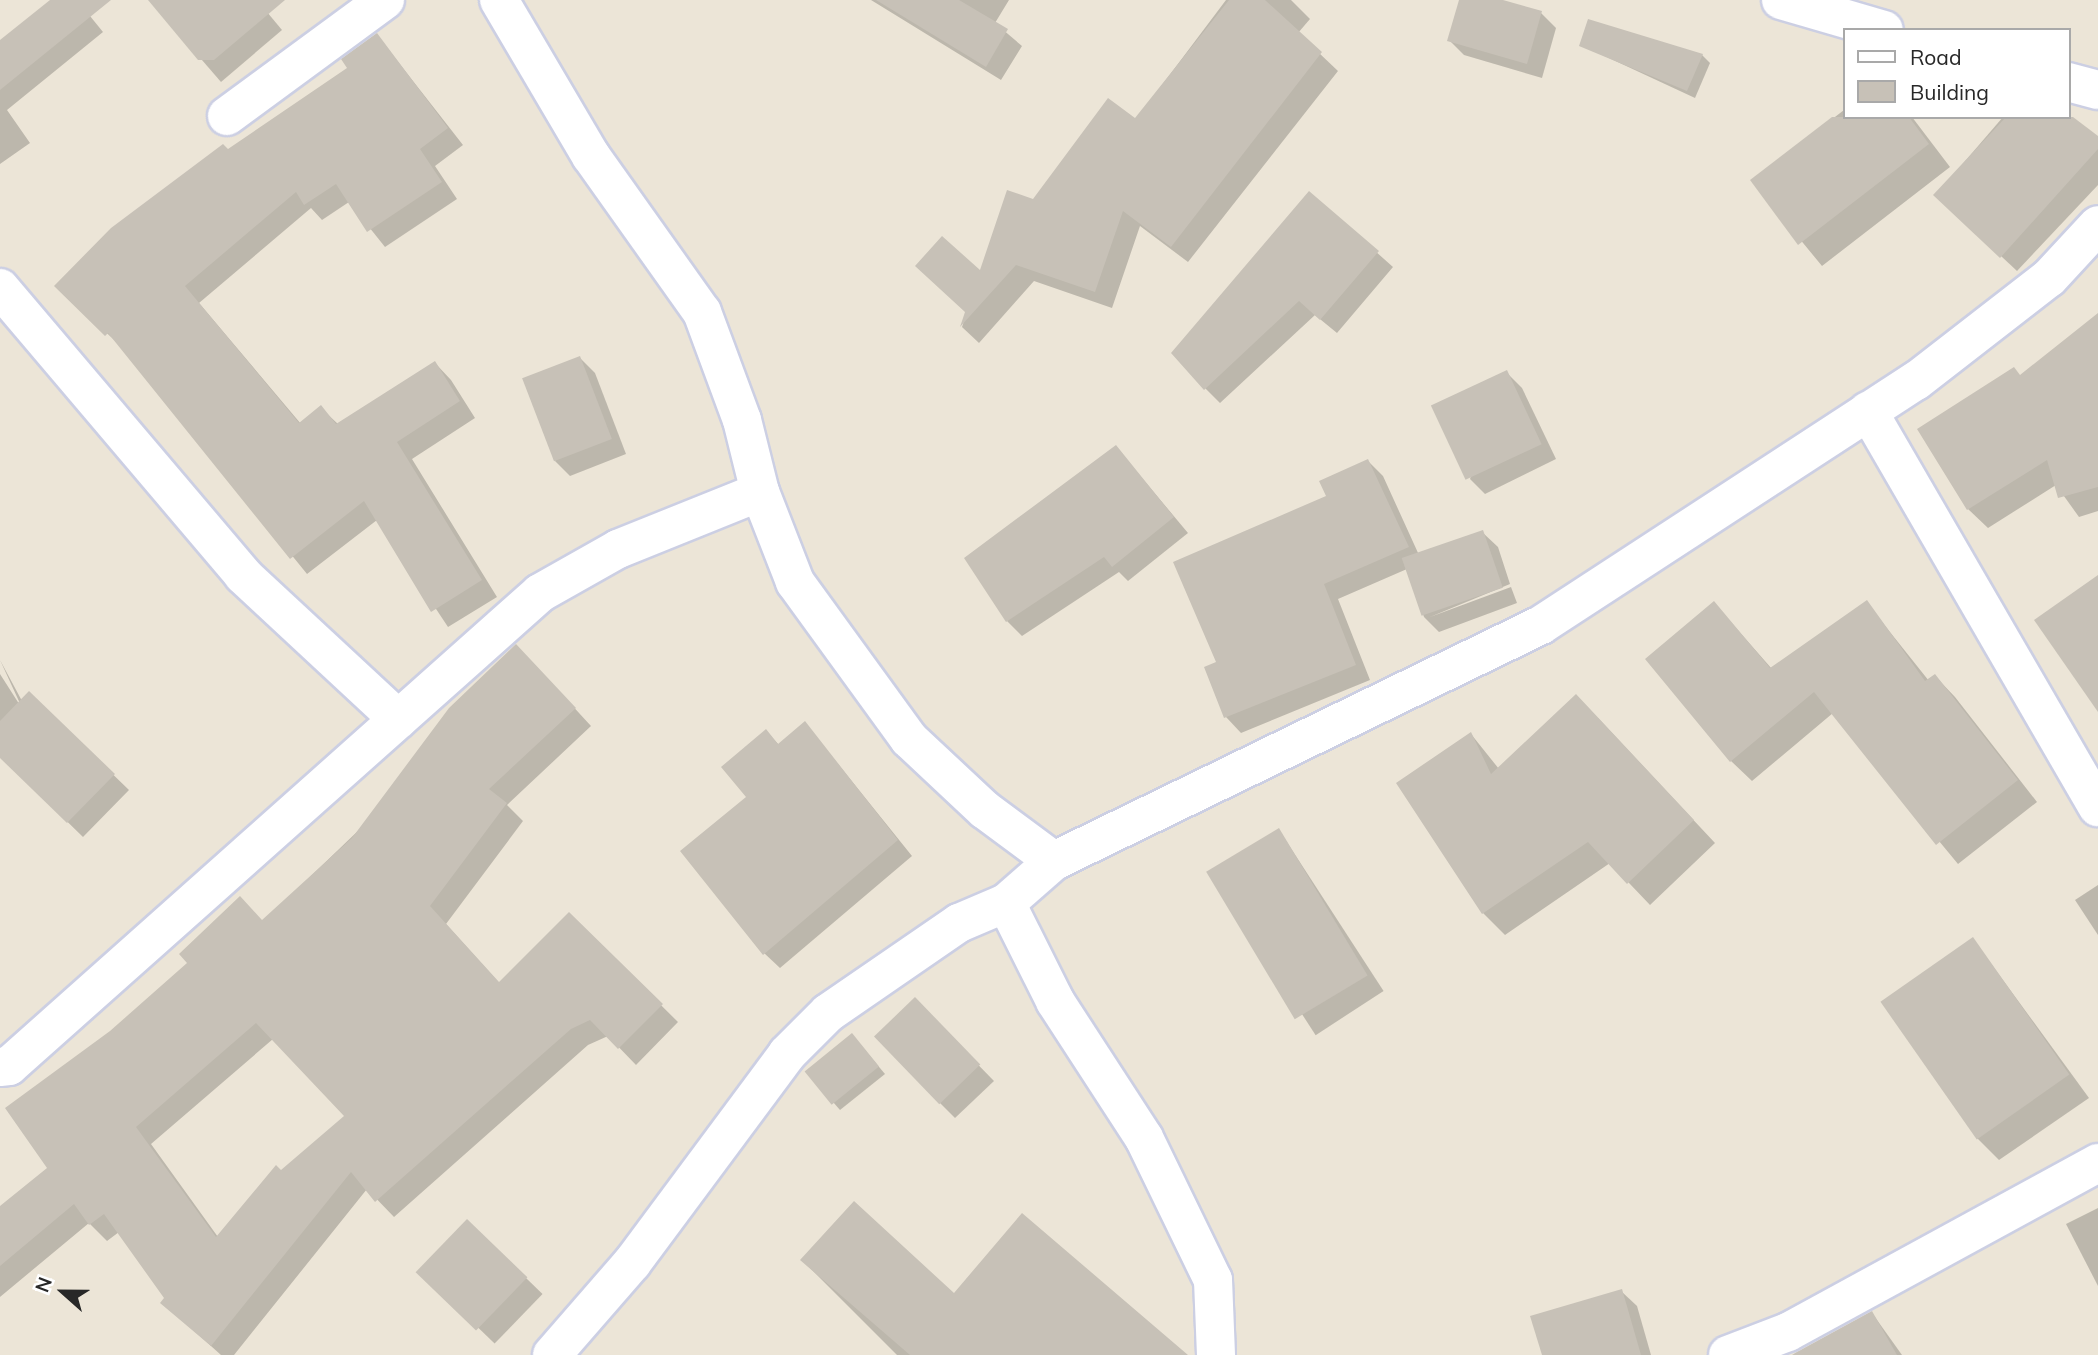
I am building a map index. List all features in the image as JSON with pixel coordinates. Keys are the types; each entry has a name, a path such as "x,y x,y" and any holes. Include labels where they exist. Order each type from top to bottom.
{"street":[{"path":"228,116 385,0"},
{"path":"499,0 592,156 702,312 743,420 760,492 795,582 909,739 985,810 1054,860"},
{"path":"1781,0 1877,28"},
{"path":"2070,83 2098,90"},
{"path":"552,1355 632,1263 787,1054 828,1013 959,923 1006,903 1054,860 1541,625 1868,411 2049,278 2098,225"},
{"path":"0,288 243,575 398,719"},
{"path":"1868,411 2098,807"},
{"path":"0,1067 9,1066 540,593 618,549 760,492"},
{"path":"1006,903 1055,1000 1144,1138 1213,1280 1216,1355"},
{"path":"1728,1355 1788,1332 2098,1163"}],"building":[{"path":"50,0 111,0 0,90 0,40"},
{"path":"148,0 285,0 214,60 198,60"},
{"path":"876,0 959,0 1008,29 986,67"},
{"path":"1229,0 1265,0 1322,52 1171,247 1123,211 1095,292 1016,265 960,327 965,312 915,266 942,236 980,270 1007,190 1033,199 1108,98 1135,118"},
{"path":"1459,0 1503,0 1542,11 1527,64 1447,41"},
{"path":"1588,19 1703,54 1687,91 1579,46"},
{"path":"377,33 448,128 420,149 442,182 367,232 336,184 304,205 296,192 185,286 299,423 321,405 336,424 435,361 460,401 397,442 482,580 431,612 364,501 290,559 108,333 105,336 54,286 111,228 223,144 228,149 347,68 341,59"},
{"path":"1832,117 1910,119 1929,144 1798,245 1750,180"},
{"path":"2073,117 2098,136 2098,149 2000,258 1933,195 2004,119"},
{"path":"1309,191 1379,251 1320,320 1299,301 1204,390 1171,353"},
{"path":"2098,313 2098,487 2058,498 2047,460 1967,510 1917,429 2014,367 2020,375"},
{"path":"580,356 612,439 554,461 522,378"},
{"path":"1507,370 1542,444 1466,480 1431,405"},
{"path":"1116,445 1174,517 1112,567 1104,557 1006,622 964,558"},
{"path":"1368,459 1409,547 1324,584 1356,665 1224,718 1204,667 1216,662 1173,562 1326,496 1319,481"},
{"path":"1483,530 1503,588 1422,616 1402,558"},
{"path":"2098,575 2098,712 2034,620"},
{"path":"1867,600 1925,681 1935,674 2018,780 1936,845 1814,692 1730,762 1645,659 1714,601 1770,668"},
{"path":"516,644 576,708 489,789 507,803 430,906 499,982 569,912 663,1004 618,1049 590,1020 571,1029 375,1202 351,1172 211,1346 160,1303 164,1298 104,1214 89,1225 74,1204 0,1266 0,1206 47,1168 5,1108 110,1031 187,963 179,954 240,896 262,920 352,838 449,708","holes":["256,1023 344,1116 281,1170 276,1165 216,1237 136,1127"]},
{"path":"29,691 115,774 67,823 0,758 0,721"},
{"path":"1576,694 1694,820 1627,884 1588,842 1482,914 1396,783 1471,732 1491,774"},
{"path":"805,721 898,840 763,955 680,851 746,797 721,767 766,729 778,744"},
{"path":"1279,828 1368,975 1295,1019 1206,872"},
{"path":"1973,937 2069,1075 1977,1139 1880,1002"},
{"path":"915,997 980,1065 939,1104 874,1037"},
{"path":"852,1033 879,1066 832,1105 805,1071"},
{"path":"854,1201 954,1293 1022,1213 1188,1355 910,1355 800,1260"},
{"path":"467,1219 527,1277 476,1331 416,1272"},
{"path":"1622,1289 1641,1355 1542,1355 1530,1316"},
{"path":"1872,1311 1897,1355 1792,1355 1797,1352"}]}
